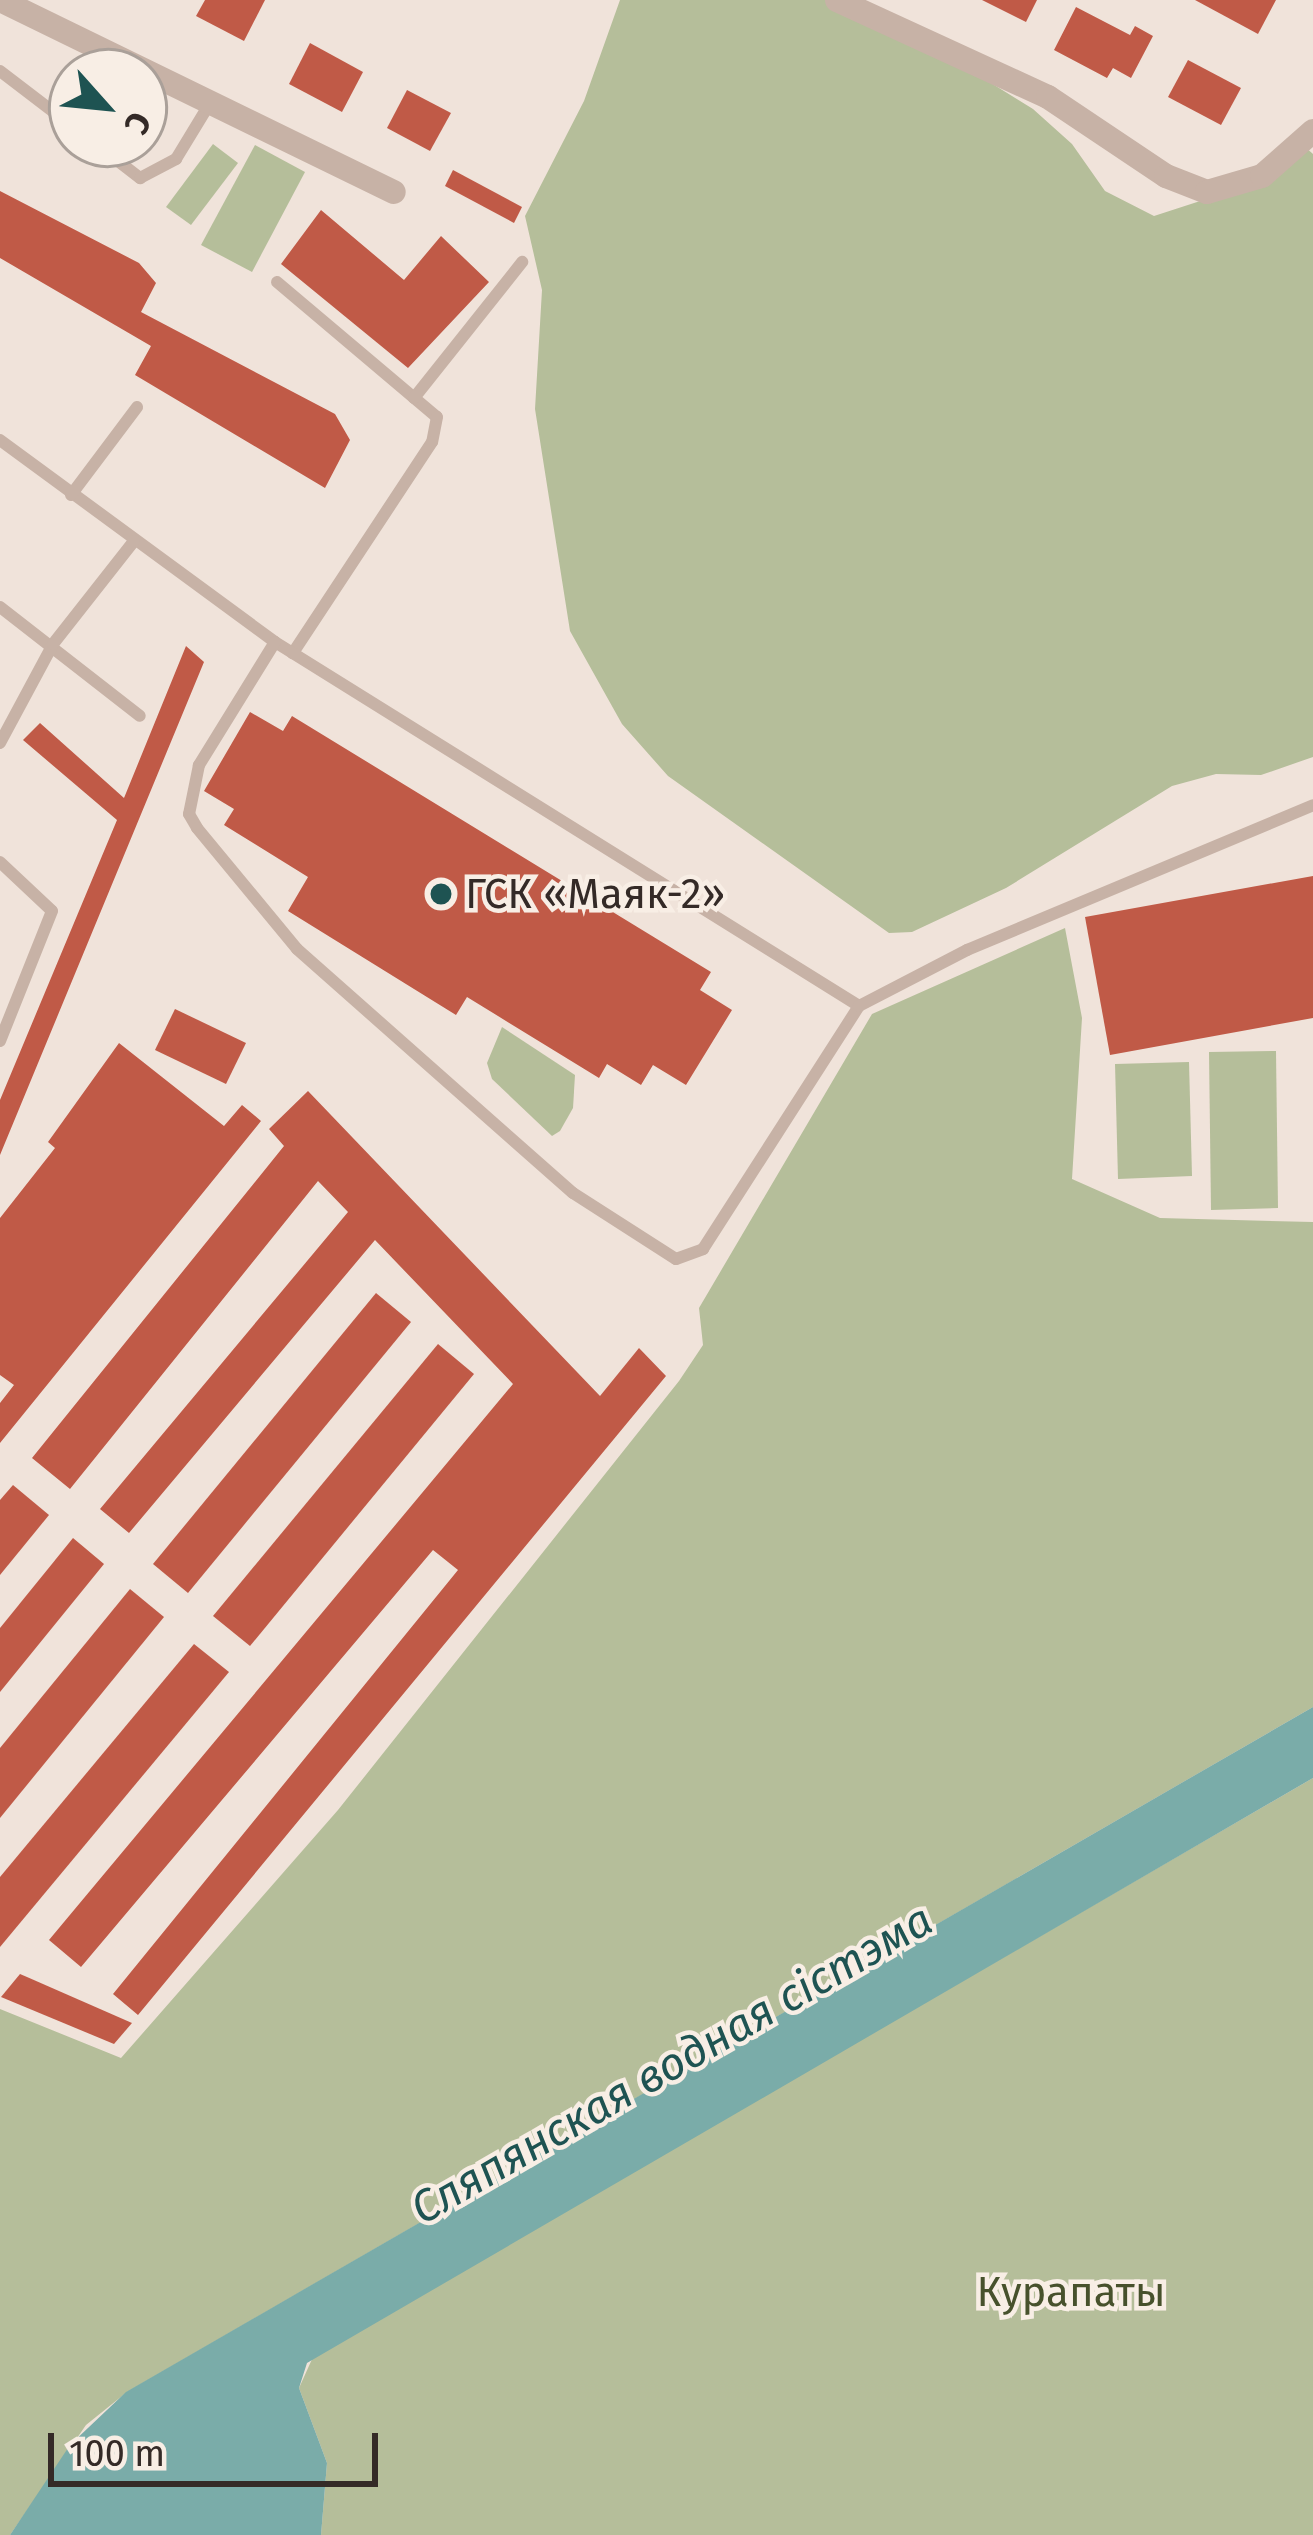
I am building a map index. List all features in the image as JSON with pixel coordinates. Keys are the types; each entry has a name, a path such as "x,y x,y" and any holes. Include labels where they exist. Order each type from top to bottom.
{"street":[{"path":"837,0 1048,97 1166,176 1207,192 1262,176 1313,131"},
{"path":"4,8 80,48"},
{"path":"168,86 394,192"}],"lane":[{"path":"0,70 48,105"},
{"path":"168,163 176,159 211,102"},
{"path":"127,168 140,178 159,168"},
{"path":"414,398 522,262"},
{"path":"277,282 436,417 432,442 292,652"},
{"path":"70,495 137,407"},
{"path":"0,440 275,642 859,1006"},
{"path":"2,735 53,644 134,541"},
{"path":"0,607 140,716"},
{"path":"275,642 199,766 189,814 197,829 297,949 573,1192 664,1254 691,1257 703,1249 859,1006 967,950 1313,805"},
{"path":"0,862 52,911 0,1042"}],"green space":[{"path":"620,0 835,0 925,42 1033,109 1072,144 1105,191 1154,216 1231,191 1304,146 1313,154 1313,757 1261,775 1216,774 1172,786 1006,888 912,932 889,933 668,776 622,724 570,631 535,409 542,290 525,216 584,101"},
{"path":"213,144 238,163 191,225 166,207"},
{"path":"255,145 305,172 252,272 201,245"},
{"path":"1065,928 1082,1018 1072,1179 1160,1218 1313,1222 1313,1707 127,2392 86,2425 10,2535 0,2535 0,2009 121,2058 338,1810 679,1381 703,1345 699,1308 872,1014"},
{"path":"502,1027 575,1075 573,1108 552,1136 492,1079 487,1063"},
{"path":"1276,1051 1278,1208 1211,1210 1209,1052"},
{"path":"1189,1062 1192,1176 1118,1179 1115,1064"},
{"name":"Курапаты","path":"1313,1778 1313,2535 321,2535 327,2463 299,2388 313,2357"}],"water":[{"path":"1313,1707 1313,1778 307,2363 299,2388 327,2463 321,2535 10,2535 70,2445 126,2392"}],"building":[{"path":"205,0 265,0 244,41 196,16"},
{"path":"982,0 1037,0 1026,22"},
{"path":"1195,0 1276,0 1258,34"},
{"path":"1076,7 1130,35 1135,26 1153,36 1131,78 1113,68 1107,78 1054,50"},
{"path":"310,43 363,72 342,112 289,84"},
{"path":"1188,60 1241,88 1221,125 1168,97"},
{"path":"407,90 451,113 430,151 387,128"},
{"path":"453,170 522,207 514,223 445,186"},
{"path":"0,191 139,263 156,283 141,312 335,414 350,440 325,488 135,375 151,346 0,258"},
{"path":"321,210 404,280 441,236 489,282 408,368 281,264"},
{"path":"186,646 204,662 0,1155 0,1100 117,820 23,740 40,723 124,798"},
{"name":"ГСК «Маяк-2»","path":"250,712 283,731 292,716 711,972 700,990 732,1010 686,1085 653,1065 641,1085 607,1064 599,1078 467,997 456,1015 288,911 308,877 224,825 234,809 204,791"},
{"path":"1313,876 1313,1018 1110,1055 1085,917"},
{"path":"175,1009 246,1043 226,1084 155,1050"},
{"path":"119,1043 224,1126 242,1105 261,1121 0,1443 0,1403 14,1385 0,1375 0,1218 55,1148 48,1142"},
{"path":"308,1091 600,1396 639,1348 666,1376 138,2015 113,1994 458,1570 433,1550 81,1967 49,1940 513,1384 375,1240 129,1533 100,1509 348,1212 318,1181 70,1489 32,1458 284,1146 269,1129"},
{"path":"376,1293 411,1322 188,1593 153,1564"},
{"path":"438,1344 474,1374 250,1646 213,1616"},
{"path":"13,1485 49,1515 0,1575 0,1500"},
{"path":"73,1538 104,1564 0,1692 0,1628"},
{"path":"130,1589 164,1617 0,1818 0,1748"},
{"path":"194,1644 229,1672 0,1947 0,1877"},
{"path":"20,1974 132,2023 114,2044 1,1997"}],"place":[{"name":"ГСК «Маяк-2»","path":"441,894"}],"water label":[{"name":"Сляпянская водная сістэма","path":"672,2065"}]}
